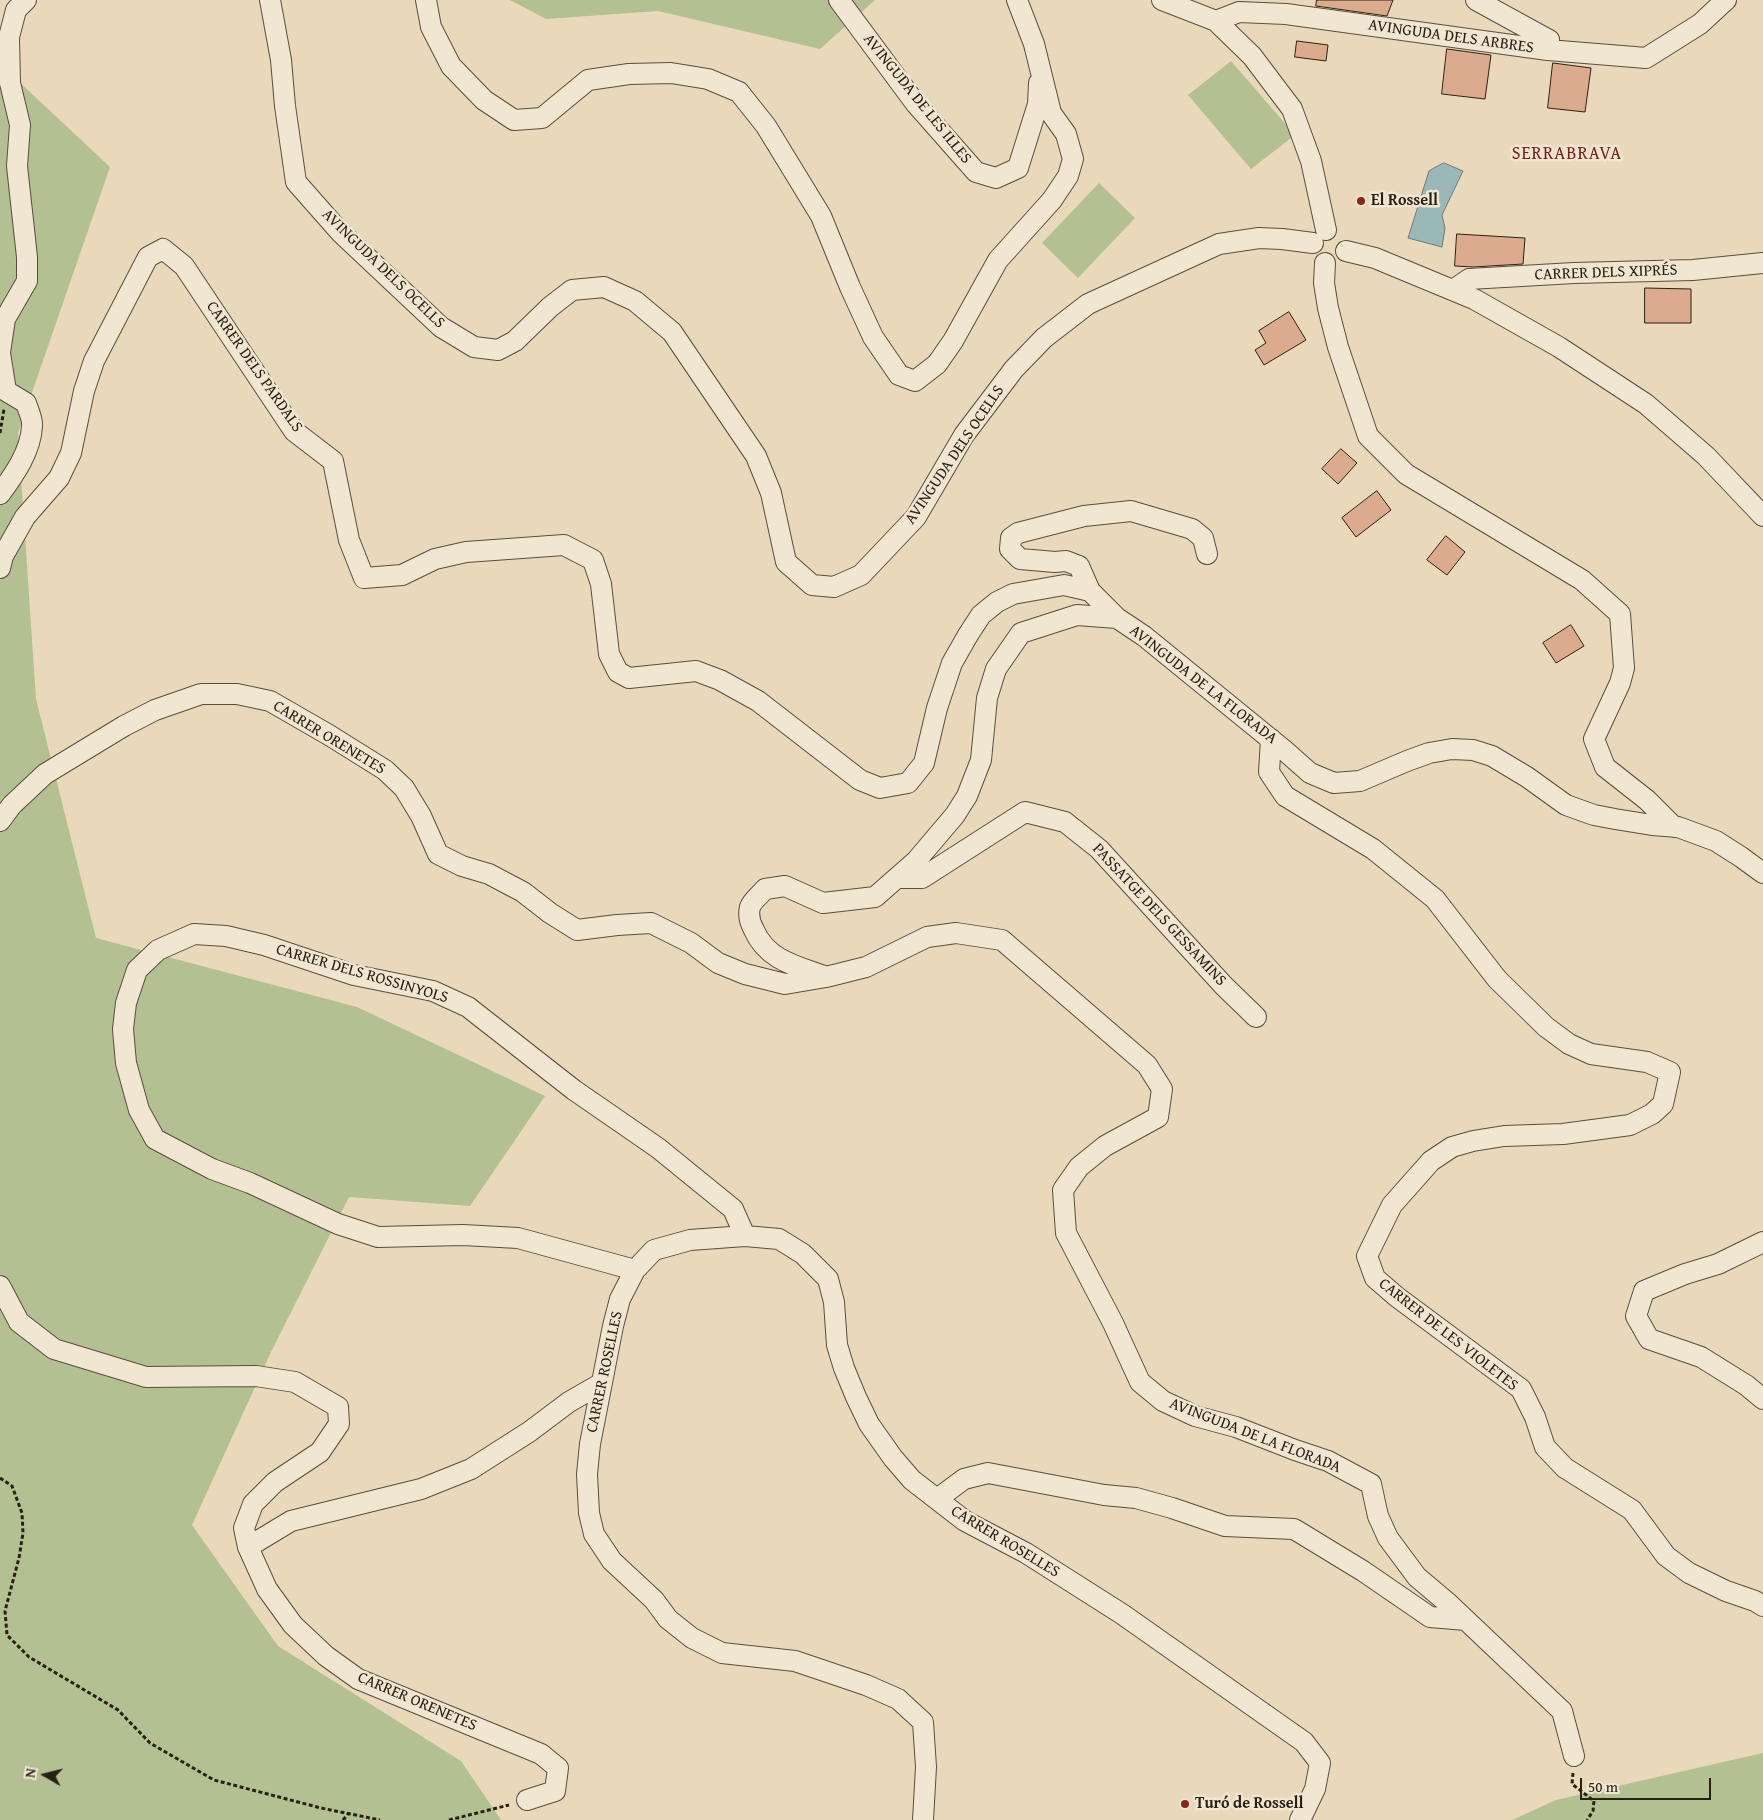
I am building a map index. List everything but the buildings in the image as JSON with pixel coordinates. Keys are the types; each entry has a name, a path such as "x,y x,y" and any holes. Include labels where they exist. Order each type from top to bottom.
{"street":[{"path":"0,494 18,468 27,449 32,425 26,403 6,391 0,352 5,319 27,281 27,257 17,166 20,125 10,83 9,37 16,10 26,0"},
{"name":"AVINGUDA DELS OCELLS","path":"270,0 281,60 285,106 296,182 341,233 441,327 474,347 498,350 515,341 550,307 572,290 604,287 635,300 672,332 756,456 771,493 786,562 812,585 834,587 861,575 868,569 916,517 964,436 1014,369 1044,338 1088,304 1219,244 1259,238 1282,239 1320,236"},
{"path":"426,0 431,27 451,66 484,100 514,120 542,118 588,80 621,75 670,73 708,79 740,92 766,126 821,216 873,337 899,375 915,382 937,364 953,341 998,260 1052,200 1068,176 1073,159 1066,134 1051,113 1034,44 1017,0"},
{"name":"AVINGUDA DE LES ILLES","path":"839,0 916,104 976,172 996,178 1018,168 1038,104 1039,64"},
{"path":"1162,0 1216,22 1252,56 1292,108 1311,161 1320,236 1314,254 1325,263 1333,264 1340,260 1346,251 1347,244 1340,232 1332,229 1320,236"},
{"path":"1476,0 1549,40 1548,50"},
{"name":"AVINGUDA DELS ARBRES","path":"1216,22 1240,12 1286,14 1548,50 1646,58 1700,24 1726,0"},
{"name":"CARRER DELS PARDALS","path":"0,568 3,556 25,517 59,478 71,453 84,391 94,362 148,257 163,249 184,266 294,431 332,461 349,540 364,578 402,575 435,559 466,552 564,545 593,560 601,584 609,654 618,672 629,678 696,671 720,680 758,701 860,780 880,788 908,783 924,763 937,708 952,663 981,616 997,602 1013,594 1064,585 1090,591"},
{"path":"1346,251 1375,258 1474,299 1559,347 1646,404 1706,456 1763,516"},
{"path":"1325,263 1324,283 1328,308 1338,347 1368,436 1406,474 1582,580 1620,614 1624,668 1620,683 1594,739 1605,767 1647,800 1674,827 1716,841 1763,873"},
{"name":"CARRER DELS XIPRÉS","path":"1453,290 1469,278 1693,270 1763,263"},
{"path":"1117,618 1090,591 1079,566 1066,561 1055,562 1020,558 1010,549 1011,538 1018,533 1084,516 1131,511 1192,529 1203,538 1208,554"},
{"name":"AVINGUDA DE LA FLORADA","path":"1466,1620 1417,1577 1388,1538 1378,1516 1371,1484 1328,1460 1295,1450 1236,1427 1195,1416 1163,1401 1140,1382 1113,1323 1066,1232 1063,1190 1079,1167 1105,1146 1158,1116 1162,1089 1147,1065 1002,940 956,933 927,937 866,967 826,977 772,956 758,941 750,922 750,906 765,889 785,886 823,903 875,897 897,878 933,842 955,815 967,796 981,760 987,698 996,669 1021,632 1078,615 1117,618 1144,636 1310,773 1334,783 1360,781 1406,760 1429,753 1452,749 1473,750 1492,756 1527,777 1566,805 1601,816 1652,826 1674,827"},
{"name":"CARRER ORENETES","path":"0,821 12,805 45,774 124,726 155,710 201,694 236,694 270,701 385,770 404,788 421,816 438,854 462,866 489,874 523,892 550,913 577,930 616,924 651,923 692,943 718,963 744,974 785,984 826,977"},
{"name":"CARRER DE LES VIOLETES","path":"1271,739 1269,772 1285,796 1373,849 1434,899 1497,979 1546,1027 1569,1044 1591,1054 1647,1062 1670,1072 1662,1104 1652,1114 1630,1125 1563,1134 1504,1136 1452,1146 1431,1161 1392,1205 1367,1256 1375,1278 1397,1297 1521,1389 1535,1417 1545,1447 1565,1468 1632,1510 1666,1556 1689,1574 1763,1606"},
{"name":"PASSATGE DELS GESSAMINS","path":"897,878 922,878 1025,812 1065,822 1099,849 1224,986 1256,1017"},
{"name":"CARRER DELS ROSSINYOLS","path":"634,1270 518,1238 463,1235 378,1237 338,1224 250,1183 212,1168 154,1139 139,1110 126,1063 123,1029 126,1004 137,970 158,950 194,934 226,936 264,946 354,975 433,991 468,1006 574,1090 658,1148 733,1209 745,1236"},
{"name":"CARRER ROSELLES","path":"924,1820 926,1767 923,1722 898,1699 866,1685 795,1661 722,1653 692,1638 668,1618 654,1600 612,1561 594,1534 589,1513 587,1474 590,1444 613,1326 620,1299 634,1270 654,1250 690,1240 745,1236 779,1240 803,1254 828,1279 834,1302 837,1345 844,1368 865,1415 893,1458 912,1480 965,1521 1026,1553 1122,1614 1304,1742 1320,1763 1315,1789 1300,1820"},
{"path":"1763,1242 1718,1264 1685,1274 1644,1291 1636,1316 1649,1339 1701,1357 1746,1385 1763,1399"},
{"name":"CARRER ORENETES","path":"0,1286 19,1322 54,1349 146,1377 256,1376 295,1382 338,1407 339,1424 320,1452 275,1482 253,1504 244,1528 248,1547 266,1589 293,1625 326,1656 358,1679 541,1754 558,1768 555,1792 527,1800"},
{"path":"248,1547 291,1521 420,1489 472,1468 529,1432 569,1402 602,1383"},
{"path":"937,1499 964,1479 988,1473 1104,1495 1136,1498 1225,1526 1294,1529 1363,1571 1430,1617 1466,1620 1562,1711 1574,1756"}],"path":[{"path":"0,1478 12,1486 22,1513 23,1533 19,1558 5,1611 7,1635 29,1657 118,1710 150,1743 214,1780 320,1808 380,1820"},
{"path":"1574,1756 1572,1784 1594,1801 1593,1811 1587,1820"},
{"path":"449,1820 527,1800"},
{"path":"343,1820 348,1814"}],"green space":[{"path":"510,0 875,0 820,49 658,11 546,19"},
{"path":"1231,61 1295,135 1251,169 1188,95"},
{"path":"0,64 110,167 18,433 36,699 96,938 357,1007 545,1096 470,1206 349,1197 271,1352 192,1525 278,1646 461,1761 501,1820 0,1820"},
{"path":"1099,183 1135,218 1078,278 1042,243"},
{"path":"1763,1753 1763,1820 1512,1820 1556,1800"}],"water":[{"path":"1444,163 1463,171 1442,215 1445,228 1442,247 1408,238 1429,171"}],"place":[{"name":"El Rossell","path":"1361,201"},
{"name":"Turó de Rossell","path":"1185,1804"}],"district":[{"name":"SERRABRAVA","path":"1567,154"}]}
